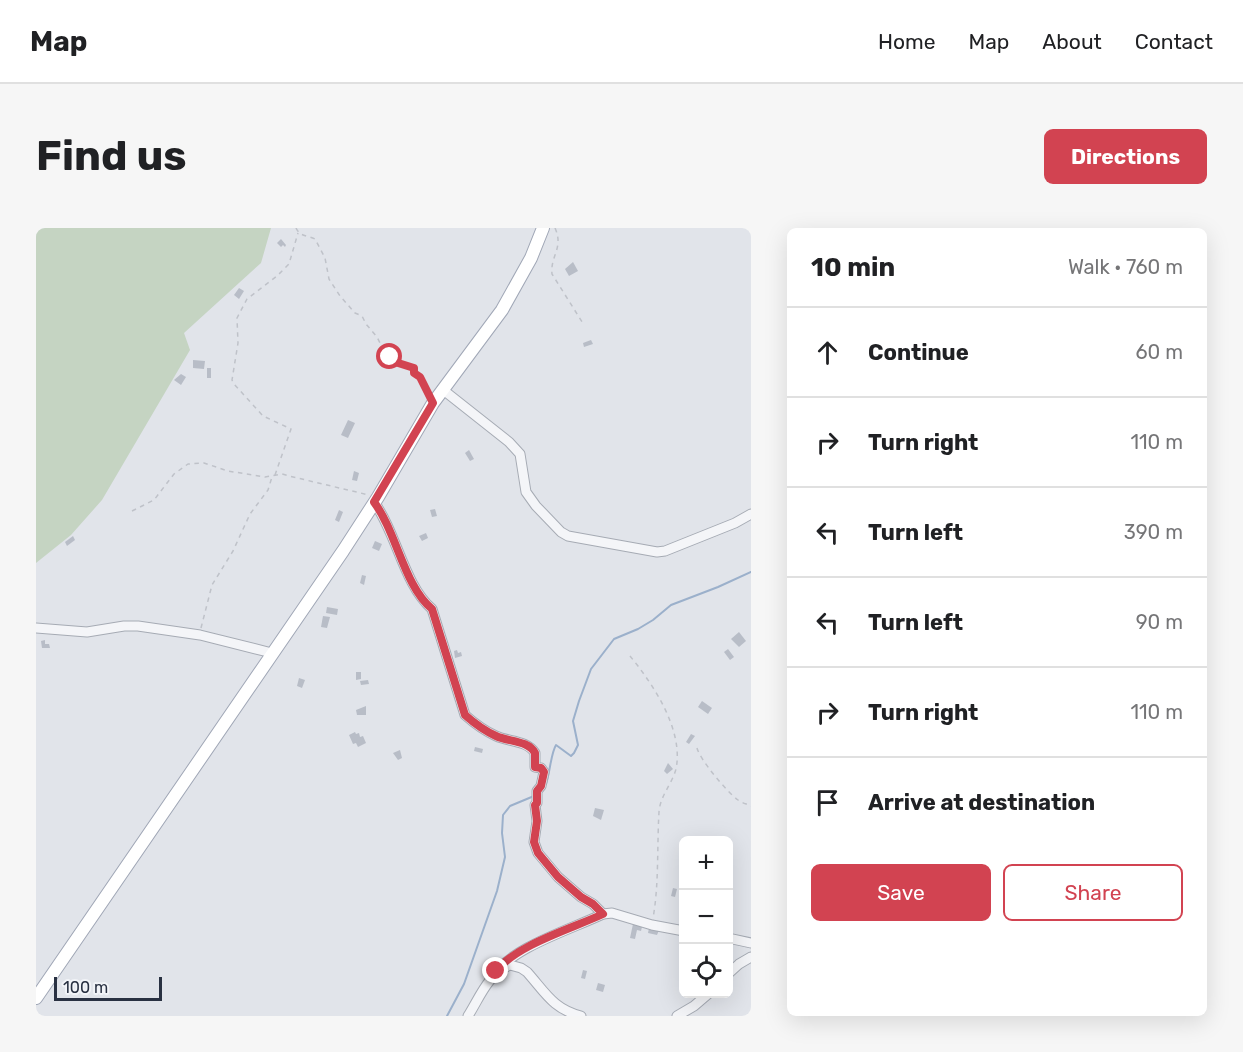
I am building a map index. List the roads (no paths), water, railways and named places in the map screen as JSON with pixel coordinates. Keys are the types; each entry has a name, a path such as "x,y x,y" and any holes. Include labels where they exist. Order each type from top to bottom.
{"main road":[{"path":"36,998 343,551 442,389 502,309 531,258 543,228"}],"street":[{"path":"442,389 509,442 520,454 526,492 548,520 564,534 657,552 735,524 751,514"},
{"path":"376,500 388,522 406,571 424,603 432,609 465,715 498,737 530,746 535,753 535,767 541,768 544,772 535,805 537,821 534,842 536,849 558,877 603,914"},
{"path":"36,628 87,632 138,626 200,635 272,653"},
{"path":"468,1016 508,958 603,914 612,913 679,930"},
{"path":"733,939 751,943"},
{"path":"733,970 751,957"},
{"path":"493,977 510,965 521,968 555,1005 580,1016"},
{"path":"677,1016 703,998"}],"waterway":[{"path":"546,784 556,745 571,756 578,745 573,721 579,701 591,669 614,639 638,629 671,605 751,572"},
{"path":"447,1016 464,984 497,891 505,857 502,833 503,815 510,806 534,796"}]}
